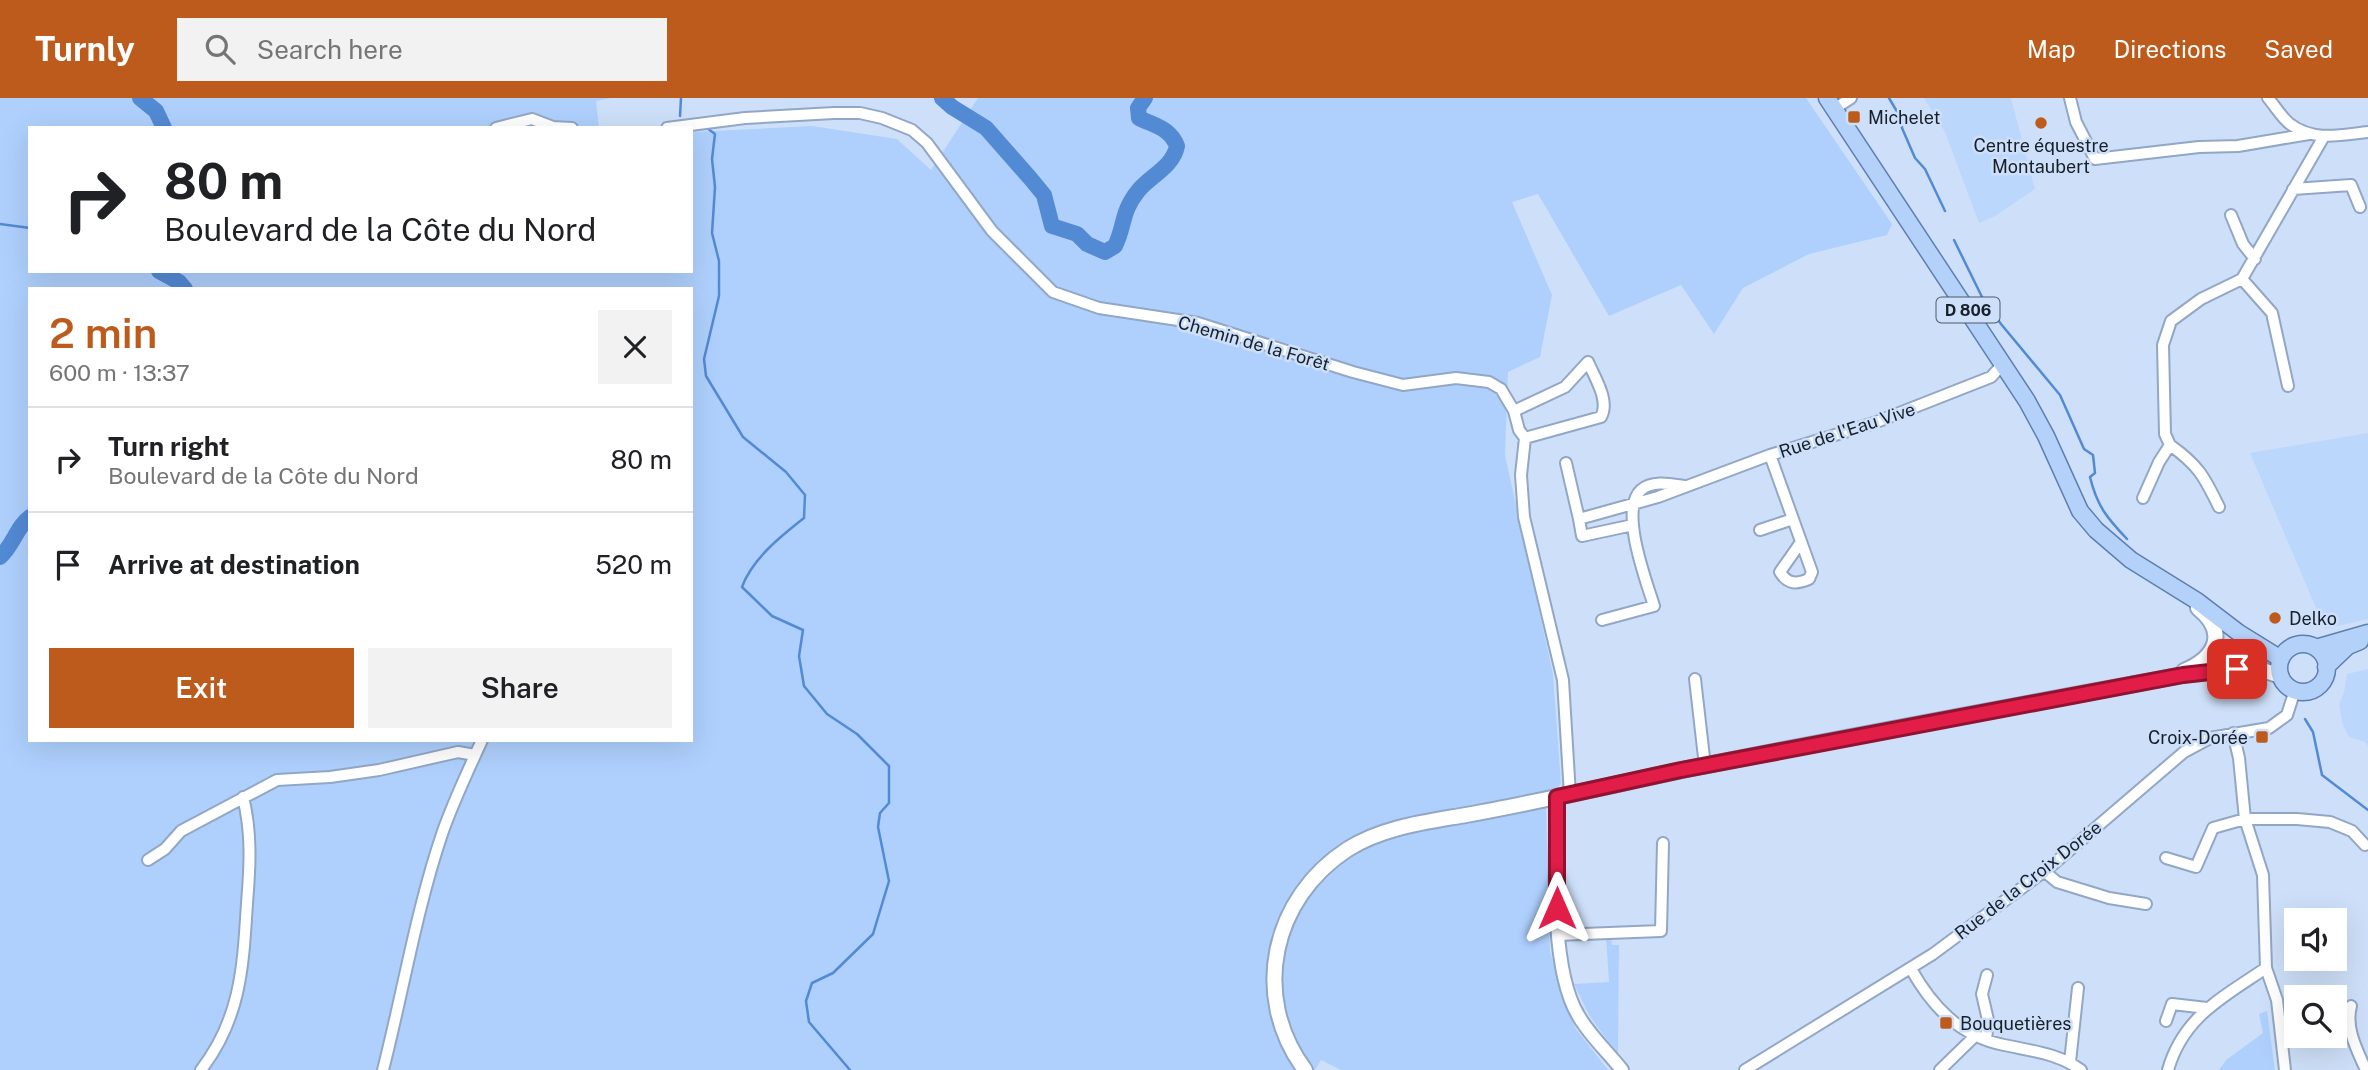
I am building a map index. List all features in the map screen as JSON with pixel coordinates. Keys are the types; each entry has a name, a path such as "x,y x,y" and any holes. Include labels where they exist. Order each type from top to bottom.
{"main road":[{"name":"D 806","path":"1830,103 2003,364 2046,436 2080,511 2095,530 2131,560 2197,601 2281,667"},
{"path":"2131,560 2204,613 2214,628 2216,638 2209,656 2195,666 2166,678"},
{"path":"2316,648 2322,654 2326,667 2325,678 2314,689 2303,692 2294,690 2285,683 2281,667 2291,647 2299,644 2316,648 2368,633"},
{"path":"2326,667 2348,646 2368,639"},
{"path":"1305,1070 1285,1038 1277,1009 1274,981 1283,929 1292,906 1315,876 1350,848 1375,835 1408,825 1704,766 2166,678 2199,672 2281,667"}],"street":[{"path":"1830,103 1851,98"},
{"path":"2070,98 2076,122 2095,159 2199,147 2238,146 2309,134"},
{"path":"2268,98 2290,124 2309,134 2323,138 2363,133"},
{"name":"Chemin de la Forêt","path":"683,126 745,118 834,113 860,113 882,118 912,130 927,143 992,231 1053,292 1099,308 1198,323 1403,385 1456,378 1489,382 1501,389 1525,438 1521,475 1524,517 1563,680 1563,796"},
{"path":"504,126 532,119 550,126"},
{"path":"2218,507 2205,477 2193,463 2170,445 2165,434 2163,345 2171,321 2201,299 2242,279 2323,138"},
{"path":"2293,190 2351,186 2360,207"},
{"path":"2231,215 2243,244 2255,259"},
{"path":"2242,279 2272,313 2288,386"},
{"path":"1514,411 1564,387 1588,362 1603,398 1604,411 1601,418 1525,438"},
{"name":"Rue de l'Eau Vive","path":"1579,519 1632,505 1770,456 1874,424 1991,377 2003,364"},
{"path":"2143,498 2170,445"},
{"path":"1770,456 1801,542"},
{"path":"1566,463 1582,536 1633,525"},
{"path":"1602,620 1654,606 1633,525 1632,505"},
{"path":"1760,530 1793,519"},
{"path":"1695,679 1704,766"},
{"name":"Rue de la Croix Dorée","path":"1745,1070 1911,969 2044,871 2184,752 2210,738 2269,728 2287,715 2294,690"},
{"path":"2233,733 2239,758 2245,819 2263,875 2266,968 2277,1000 2285,1070"},
{"path":"383,1070 441,836 481,742"},
{"path":"148,860 165,849 181,831 277,780 379,770 458,752 475,755"},
{"path":"1563,796 1557,935 1564,982 1577,1015 1622,1070"},
{"path":"201,1070 221,1040 229,1022 244,965 251,847 243,797"},
{"path":"2166,858 2196,867 2213,828 2245,819 2330,822 2352,831 2365,845"},
{"path":"1557,935 1661,931 1663,843"},
{"path":"2044,871 2056,883 2109,898 2146,904"},
{"path":"2168,1070 2171,1059 2192,1023 2207,1008 2266,968"},
{"path":"1911,969 1933,1003 1975,1036 2050,1054 2081,1070"},
{"path":"1986,1040 1988,1020 1982,994 1987,975"},
{"path":"2070,1062 2078,988"},
{"path":"2166,1021 2172,1004 2207,1008"},
{"path":"2351,1006 2348,1015 2353,1040 2366,1070"},
{"path":"1940,1070 1975,1036"}],"shaded area":[{"path":"0,98 611,98 596,101 599,126 28,126 28,273 693,273 693,132 812,126 897,139 931,170 978,98 1806,98 1892,224 1887,235 1809,254 1743,288 1714,334 1681,285 1609,316 1538,194 1512,202 1552,295 1540,357 1508,372 1505,455 1553,674 1561,783 1546,804 1550,952 1576,1029 1608,1070 1341,1070 1321,1060 1315,1070 0,1070"},
{"path":"1924,98 2011,98 2035,189 1995,216 1979,223 1945,132"},
{"path":"2368,433 2368,619 2325,629 2250,453"},
{"path":"2368,669 2368,746 2365,742 2349,737 2343,725 2339,705 2347,674"},
{"path":"1606,937 1611,937 1612,945 1619,945 1618,1055 1589,1015 1574,984 1609,982"},
{"path":"2267,1011 2275,1070 2219,1070 2226,1060 2263,1033 2259,1014"}],"waterway":[{"path":"140,98 156,111 163,126"},
{"path":"680,116 681,98"},
{"path":"942,98 986,128 1030,178 1044,195 1052,226 1077,234 1087,244 1105,252 1115,246 1133,199 1171,160 1177,146 1166,131 1139,118 1138,108 1145,98"},
{"path":"1889,98 1902,120 1902,128 1915,158 1925,169 1945,211"},
{"path":"707,128 715,134 712,159 715,187 712,233 719,261 719,296 704,359 706,376 743,437 786,472 805,495 804,518 760,558 742,587 772,616 803,630 799,656 804,686 827,714 857,734 889,766 889,803 880,813 878,827 889,881 873,934 833,973 812,983 806,1001 809,1022 850,1070"},
{"path":"0,224 28,228"},
{"path":"1954,240 1983,299 2060,395 2084,449 2093,455 2095,473 2090,477 2100,504 2108,518 2127,539"},
{"path":"163,273 183,287"},
{"path":"0,557 28,519"},
{"path":"2305,719 2313,732 2322,775 2368,810"}],"place":[{"name":"Michelet","path":"1854,117"},
{"name":"Centre équestre Montaubert","path":"2041,123"},
{"name":"Delko","path":"2275,618"},
{"name":"Croix-Dorée","path":"2262,737"},
{"name":"Bouquetières","path":"1946,1023"}],"route":[{"path":"1557,908 1557,797 1681,770 2183,675 2237,669"}]}
